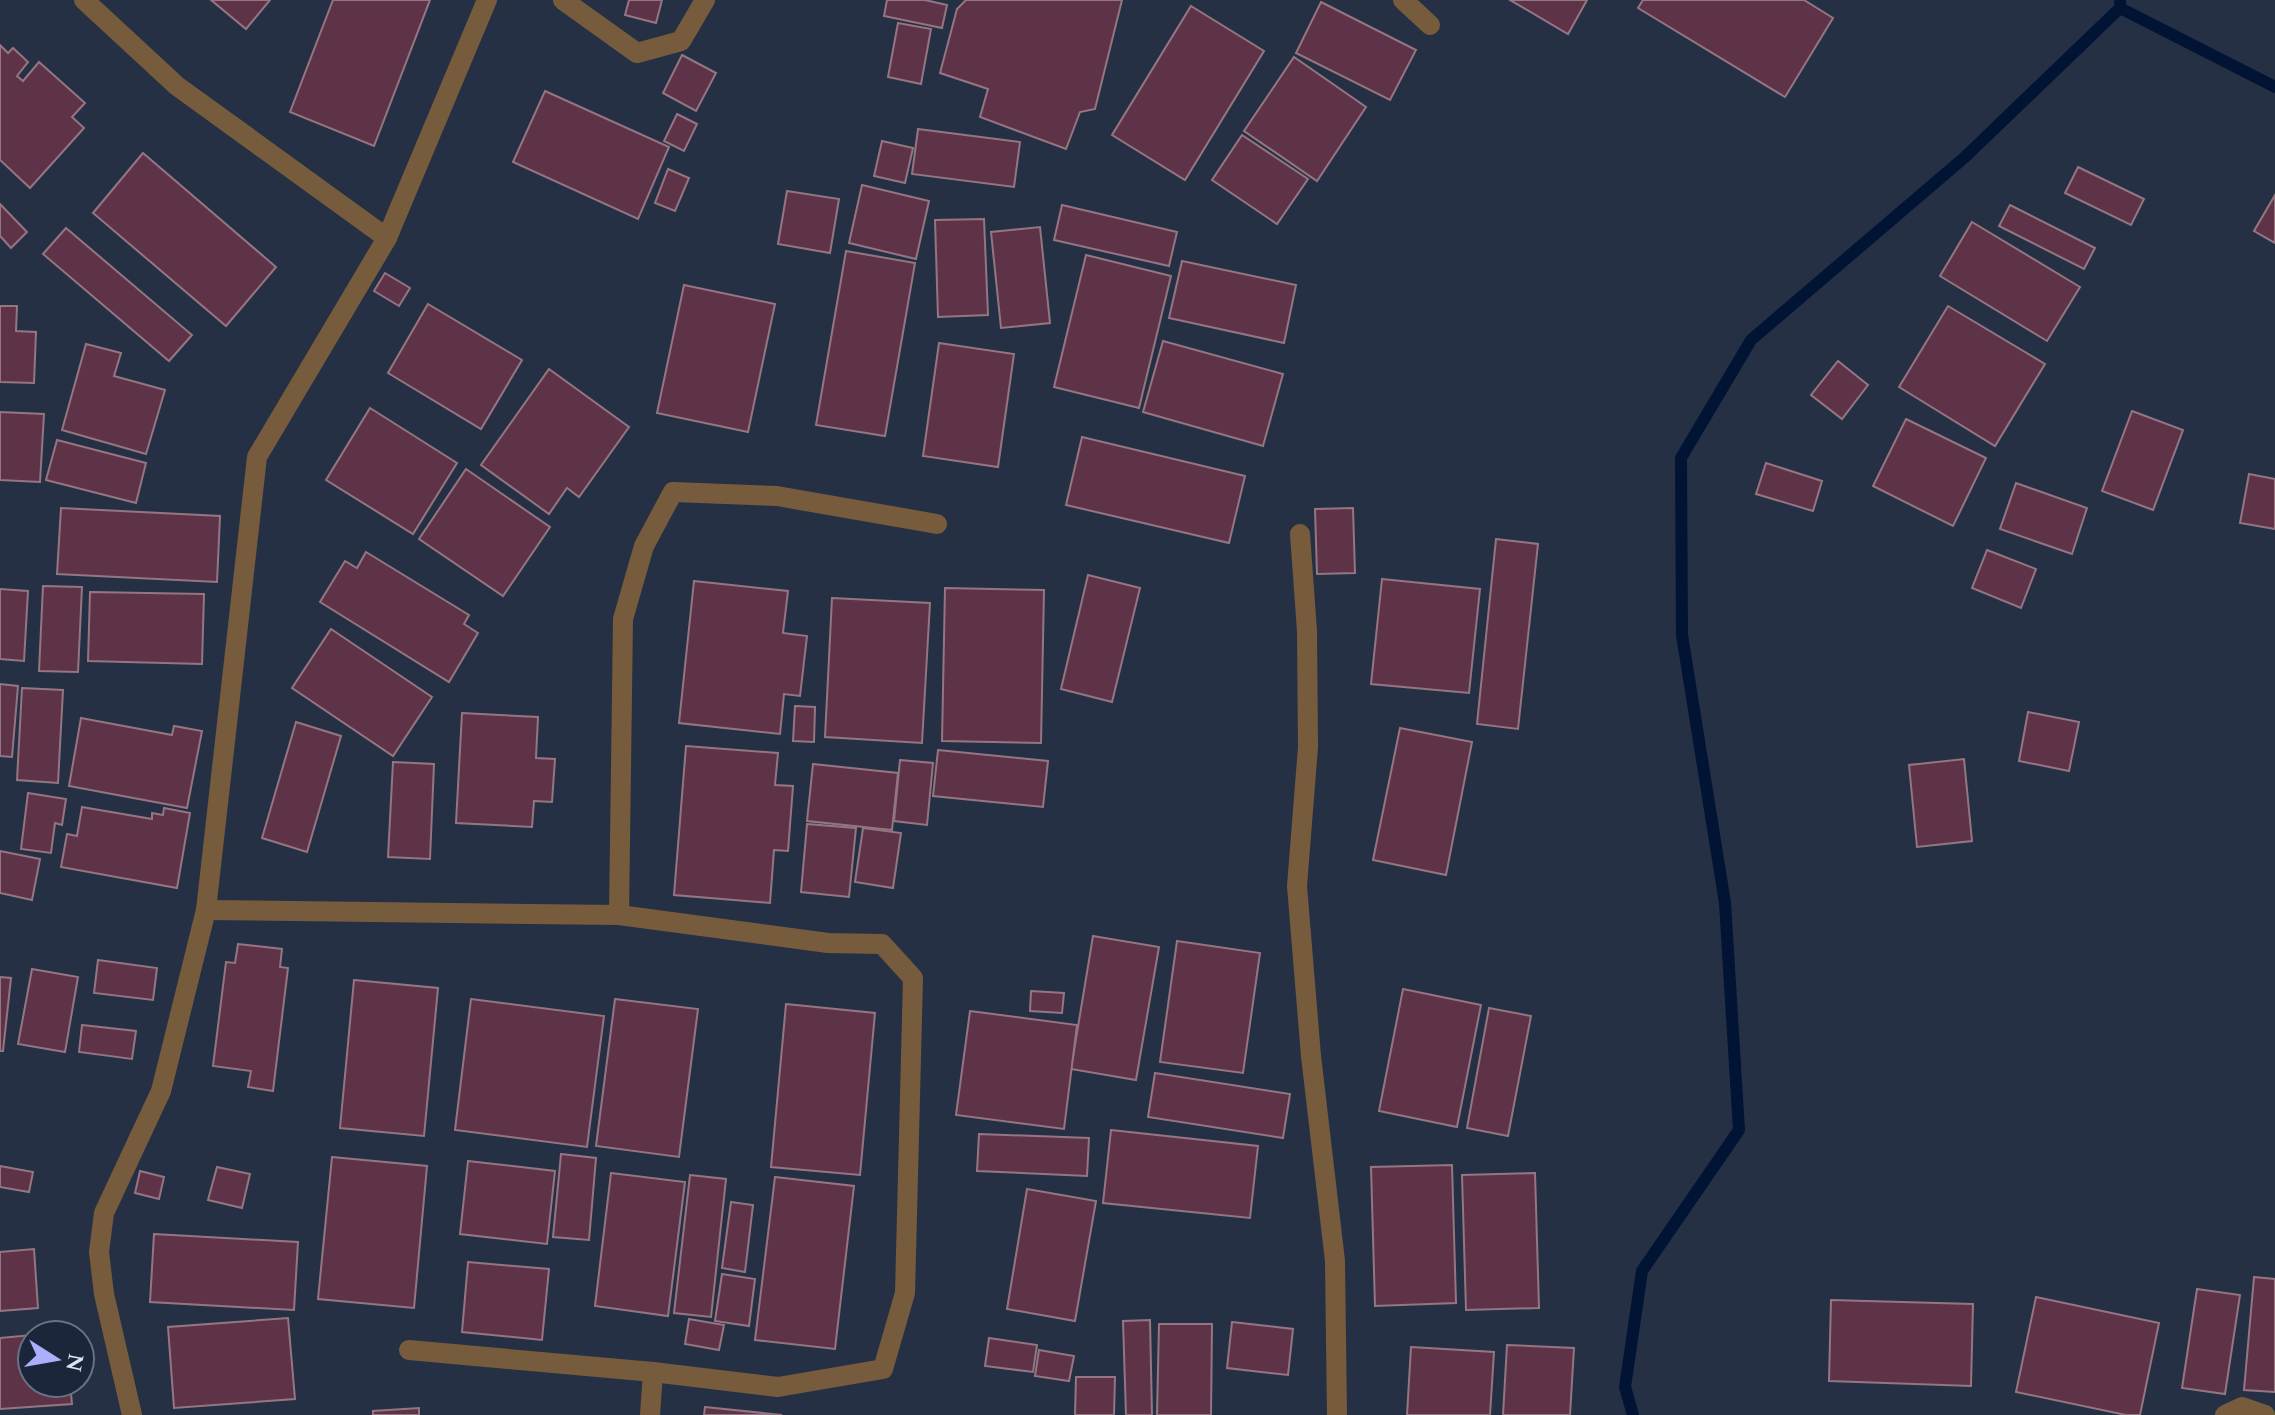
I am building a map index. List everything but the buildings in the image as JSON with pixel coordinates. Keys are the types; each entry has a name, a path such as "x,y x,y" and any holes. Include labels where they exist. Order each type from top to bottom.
{"street":[{"path":"84,0 177,86 387,238"},
{"path":"132,1415 104,1294 99,1252 104,1213 161,1091 206,910 257,457 387,238 487,0"},
{"path":"563,0 637,53 681,41 705,0"},
{"path":"1403,0 1430,25"},
{"path":"619,915 623,619 644,546 673,492 777,496 937,524"},
{"path":"1300,534 1307,631 1308,747 1297,886 1311,1056 1335,1261 1337,1415"},
{"path":"206,910 619,915 828,943 882,944 913,978 905,1293 883,1369 778,1387 653,1372 409,1350"},
{"path":"650,1415 653,1372"},
{"path":"2225,1415 2242,1407 2265,1415"}],"waterway":[{"path":"1633,1415 1625,1387 1642,1271 1739,1130 1725,903 1682,635 1681,458 1751,340 1965,157 2120,8 2120,0"},
{"path":"2120,8 2275,87"}]}
